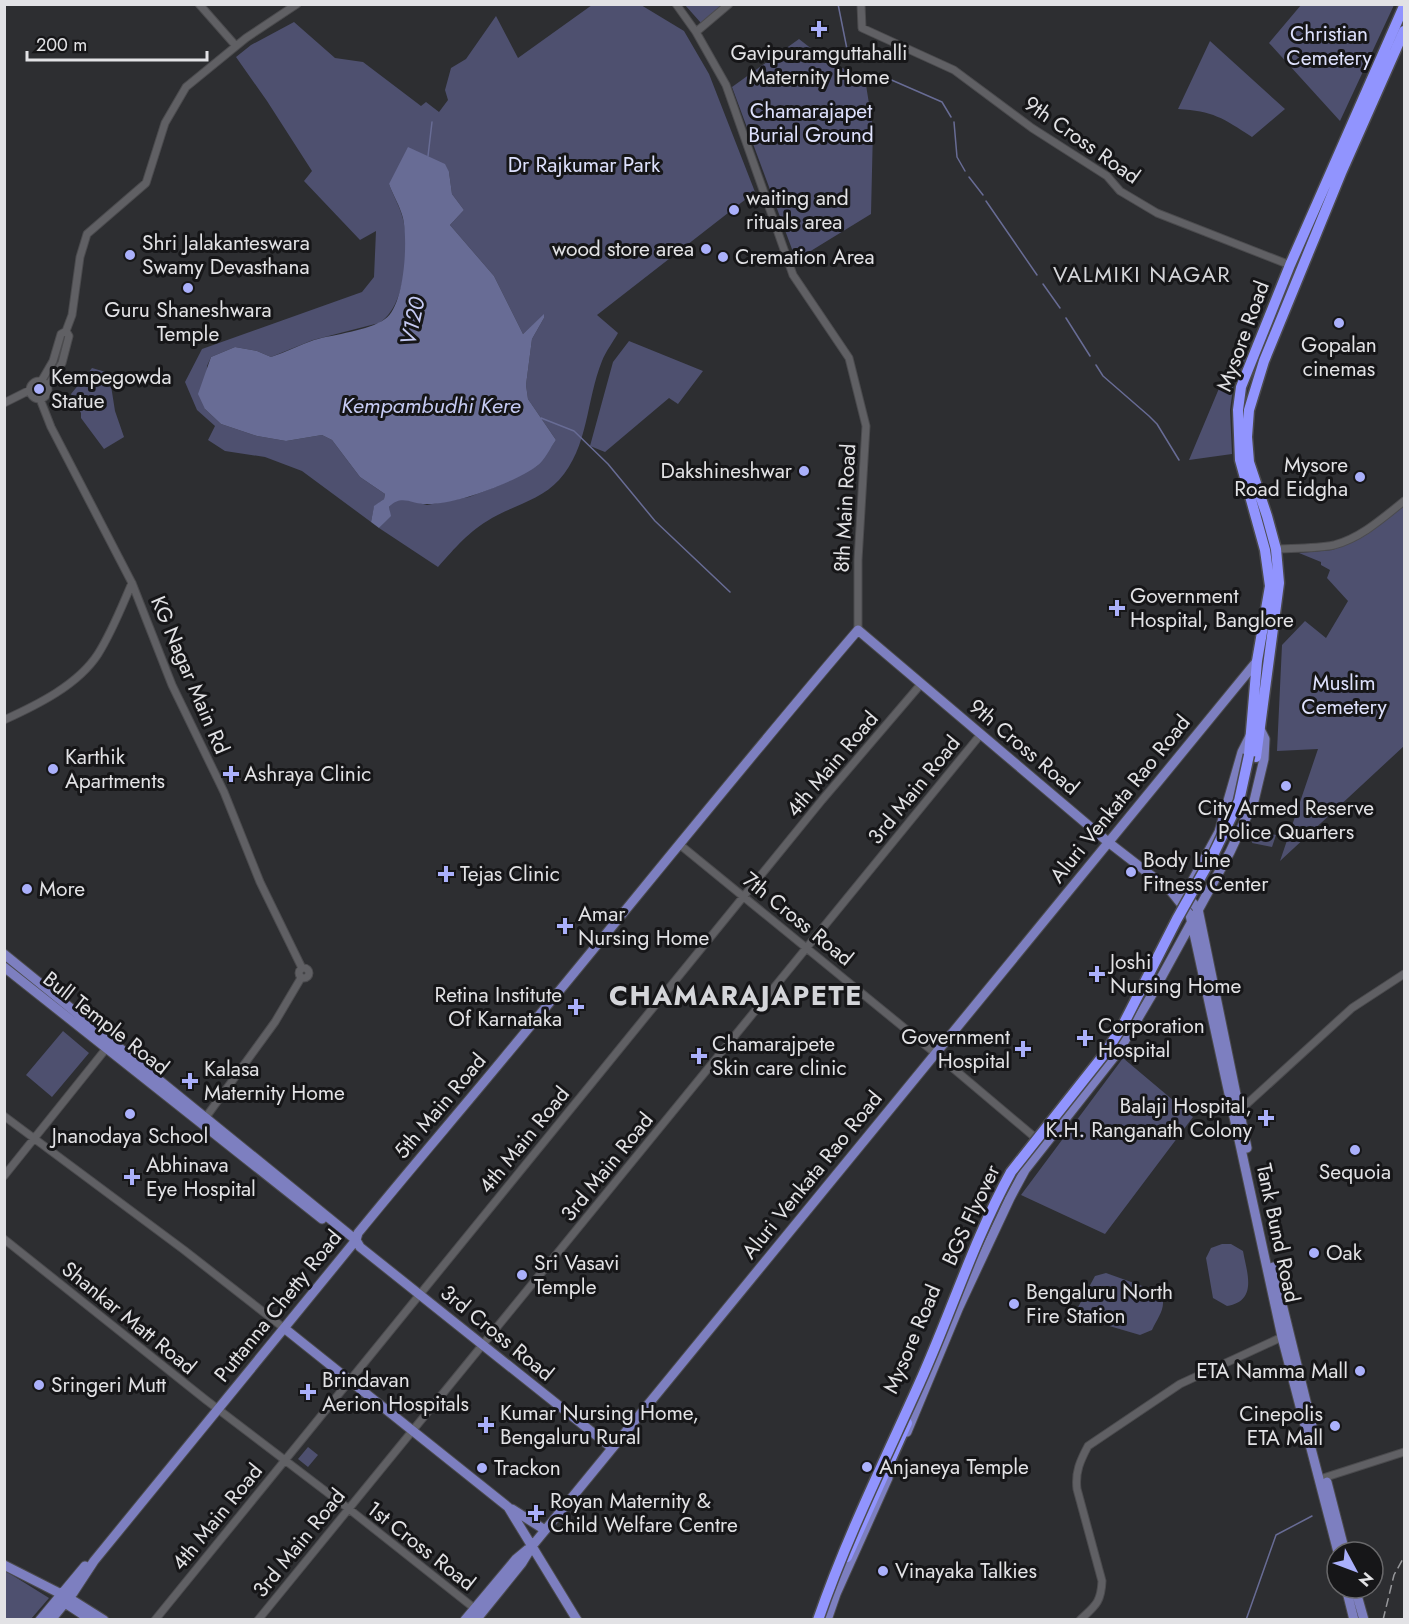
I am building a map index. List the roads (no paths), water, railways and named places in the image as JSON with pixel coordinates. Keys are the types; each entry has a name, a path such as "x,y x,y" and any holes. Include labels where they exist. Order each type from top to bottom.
{"highway":[{"name":"Mysore Road","path":"1256,733 1279,583 1240,460 1238,410 1242,387 1290,265 1404,6"},
{"name":"Mysore Road","path":"1256,733 1257,661 1270,586 1270,550 1267,516 1249,462 1248,410 1264,361 1341,172 1404,31"},
{"path":"820,1620 917,1401 988,1227 1010,1184 1111,1054 1127,1028 1234,822 1243,801 1256,733"},
{"name":"BGS Flyover","path":"820,1620 837,1568 914,1395 975,1246 1003,1185 1106,1052 1124,1023 1177,919 1213,855 1239,801 1253,756"}],"main road":[{"name":"9th Cross Road","path":"858,630 1108,842 1170,890"},
{"name":"5th Main Road","path":"354,1240 777,724 858,630"},
{"name":"Aluri Venkata Rao Road","path":"476,1620 522,1563 545,1530 1257,661"},
{"name":"Mysore Road","path":"1256,733 1265,739 1264,759 1254,801 1230,852 1118,1052 1044,1145 1010,1198 820,1620 846,1540 924,1364 995,1193 1015,1160 1114,1032 1219,832 1242,752 1256,733"},
{"path":"1170,890 1185,894 1198,909 1237,1113 1265,1240 1323,1478 1341,1540"},
{"path":"1170,890 1190,915 1191,920"},
{"name":"Tank Bund Road","path":"1191,920 1237,1113 1282,1337 1323,1478 1336,1540"},
{"path":"1185,932 1195,938"},
{"name":"Bull Temple Road","path":"4,954 110,1044 354,1240"},
{"name":"Bull Temple Road","path":"4,967 206,1117 354,1240"},
{"name":"3rd Cross Road","path":"354,1240 612,1448"},
{"name":"Puttanna Chetty Road","path":"67,1596 282,1326 354,1240"},
{"path":"282,1326 508,1507 545,1530"},
{"path":"508,1507 577,1620"},
{"name":"Aluri Venkata Rao Road","path":"465,1620 516,1559 533,1545"},
{"path":"4,1564 67,1596 104,1620"},
{"path":"40,1620 67,1596"},
{"path":"51,1620 67,1596"},
{"path":"67,1596 91,1620"},
{"path":"1351,1600 1360,1619"},
{"path":"1357,1600 1360,1619"}],"street":[{"path":"199,4 236,46"},
{"path":"4,403 30,390 34,382 42,380 53,361 60,334 66,331 72,315 80,257 87,234 146,183 165,123 186,87 236,46 297,4"},
{"path":"676,4 696,32 729,4"},
{"name":"9th Cross Road","path":"861,4 862,28 954,70 1041,134 1107,176 1120,191 1157,213 1290,265"},
{"name":"8th Main Road","path":"696,32 726,85 793,275 849,358 866,426 858,560 858,630"},
{"path":"30,390 31,395 40,399 48,394 48,386 62,363 69,336 66,331"},
{"path":"42,380 48,386"},
{"name":"KG Nagar Main Rd","path":"40,399 51,427 132,583 172,685 224,792 260,882 302,968 298,974 301,978 275,1022 206,1117"},
{"path":"1270,550 1323,547 1343,542 1364,531 1404,501"},
{"path":"4,720 26,711 81,674 97,656 132,583"},
{"name":"4th Main Road","path":"155,1620 743,896 921,684"},
{"name":"3rd Main Road","path":"258,1620 981,734"},
{"name":"7th Cross Road","path":"679,844 1044,1145"},
{"path":"1237,1113 1352,1008 1404,974"},
{"path":"4,1176 110,1044"},
{"path":"4,1116 282,1326"},
{"name":"Shankar Matt Road","path":"4,1239 216,1408 349,1509"},
{"path":"1080,1620 1098,1602 1102,1581 1080,1504 1076,1476 1079,1462 1088,1446 1180,1383 1282,1337"},
{"path":"1323,1478 1404,1452"},
{"name":"1st Cross Road","path":"349,1509 474,1608"}],"water":[{"name":"Kempambudhi Kere","path":"408,147 445,164 449,172 452,194 464,210 450,225 494,276 523,334 544,314 532,339 526,385 528,399 556,440 540,463 527,473 484,491 454,500 422,504 398,501 389,507 391,516 379,528 371,522 374,506 384,499 385,494 360,477 332,440 322,435 286,441 257,436 221,424 205,409 198,394 211,357 235,347 257,351 271,357 314,340 370,326 385,319 392,312 401,287 405,241 403,218 389,184"}],"waterway":[{"path":"838,4 849,59"},
{"path":"880,75 942,102 951,117"},
{"name":"V120","path":"428,156 432,122"},
{"path":"954,122 957,157 965,171"},
{"path":"969,177 983,195"},
{"path":"986,201 1037,275"},
{"path":"1043,284 1060,308"},
{"path":"1066,318 1090,356"},
{"path":"1096,365 1103,376 1157,424 1179,460"},
{"path":"541,418 574,431 608,464 655,521 730,592"},
{"path":"1246,1620 1276,1535 1312,1516"}],"railway":[{"path":"1383,1620 1394,1575 1404,1557"}],"place":[{"name":"Gavipuramguttahalli Maternity Home","path":"819,29"},
{"name":"waiting and rituals area","path":"734,210"},
{"name":"wood store area","path":"706,249"},
{"name":"Shri Jalakanteswara Swamy Devasthana","path":"130,255"},
{"name":"Cremation Area","path":"723,257"},
{"name":"Guru Shaneshwara Temple","path":"188,288"},
{"name":"Gopalan cinemas","path":"1339,323"},
{"name":"Kempegowda Statue","path":"39,389"},
{"name":"Dakshineshwar","path":"804,471"},
{"name":"Mysore Road Eidgha","path":"1360,477"},
{"name":"Government Hospital, Banglore","path":"1117,608"},
{"name":"Karthik Apartments","path":"53,769"},
{"name":"Ashraya Clinic","path":"231,774"},
{"name":"City Armed Reserve Police Quarters","path":"1286,786"},
{"name":"Body Line Fitness Center","path":"1131,872"},
{"name":"Tejas Clinic","path":"446,874"},
{"name":"More","path":"27,889"},
{"name":"Amar Nursing Home","path":"565,926"},
{"name":"Joshi Nursing Home","path":"1097,974"},
{"name":"Retina Institute Of Karnataka","path":"576,1007"},
{"name":"Corporation Hospital","path":"1085,1038"},
{"name":"Government Hospital","path":"1023,1049"},
{"name":"Chamarajpete Skin care clinic","path":"699,1056"},
{"name":"Kalasa Maternity Home","path":"190,1081"},
{"name":"Jnanodaya School","path":"130,1114"},
{"name":"Balaji Hospital, K.H. Ranganath Colony","path":"1266,1118"},
{"name":"Sequoia","path":"1355,1150"},
{"name":"Abhinava Eye Hospital","path":"132,1177"},
{"name":"Oak","path":"1314,1253"},
{"name":"Sri Vasavi Temple","path":"522,1275"},
{"name":"Bengaluru North Fire Station","path":"1014,1304"},
{"name":"ETA Namma Mall","path":"1360,1371"},
{"name":"Sringeri Mutt","path":"39,1385"},
{"name":"Brindavan Aerion Hospitals","path":"308,1392"},
{"name":"Kumar Nursing Home, Bengaluru Rural","path":"486,1425"},
{"name":"Cinepolis ETA Mall","path":"1335,1426"},
{"name":"Anjaneya Temple","path":"867,1467"},
{"name":"Trackon","path":"482,1468"},
{"name":"Royan Maternity & Child Welfare Centre","path":"536,1513"},
{"name":"Vinayaka Talkies","path":"883,1571"}],"district":[{"name":"VALMIKI NAGAR","path":"1142,274"},
{"name":"CHAMARAJAPETE","path":"736,996"}],"park label":[{"name":"Christian Cemetery","path":"1329,46"},
{"name":"Chamarajapet Burial Ground","path":"811,123"},
{"name":"Dr Rajkumar Park","path":"584,165"},
{"name":"Muslim Cemetery","path":"1344,695"}]}
